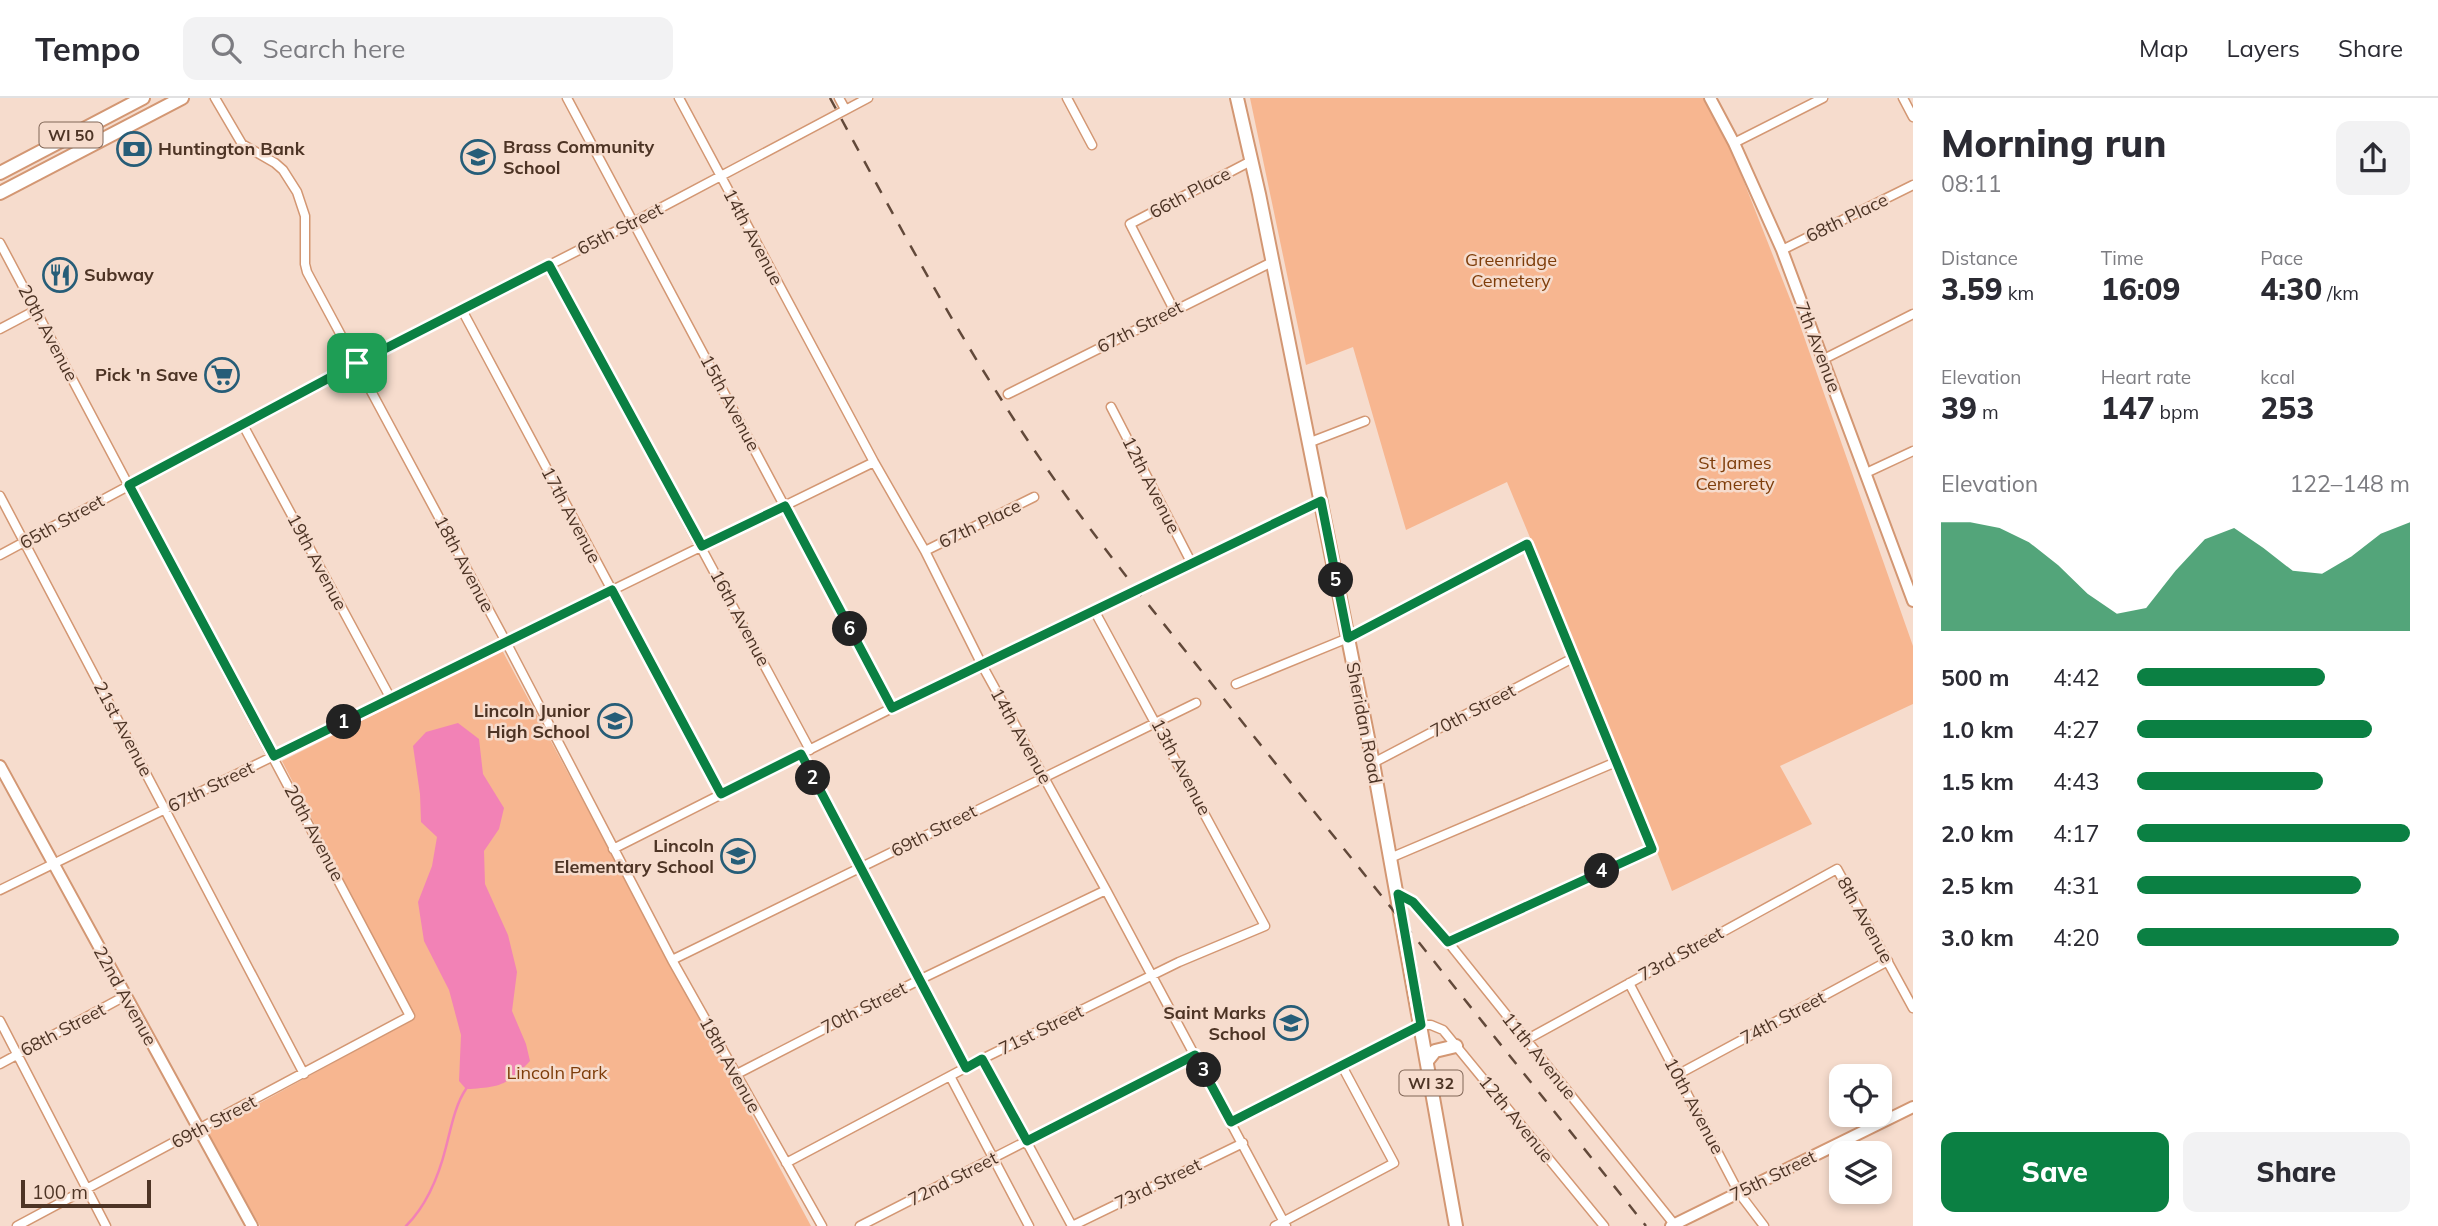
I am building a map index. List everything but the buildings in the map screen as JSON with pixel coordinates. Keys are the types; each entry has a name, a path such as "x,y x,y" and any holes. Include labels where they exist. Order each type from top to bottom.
{"main road":[{"name":"WI 50","path":"0,173 143,98"},
{"name":"WI 50","path":"0,193 182,98"},
{"name":"Sheridan Road","path":"1237,98 1373,763 1456,1226"},
{"path":"1427,1061 1435,1051 1456,1046"}],"street":[{"name":"18th Avenue","path":"215,98 242,144 275,163 283,170 297,192 305,216 307,272 506,642 672,960 822,1226"},
{"name":"15th Avenue","path":"567,98 892,708"},
{"name":"14th Avenue","path":"679,98 874,462 925,551 982,665 1243,1143 1281,1225"},
{"path":"839,98 845,109"},
{"name":"65th Street","path":"0,555 357,363 634,222 868,98"},
{"path":"1068,98 1092,145"},
{"name":"7th Avenue","path":"1710,98 1734,143 1782,250 1822,360 1910,583 1913,601"},
{"path":"1734,143 1808,101 1823,98"},
{"path":"1903,98 1913,117"},
{"name":"66th Place","path":"1174,310 1129,224 1251,161"},
{"name":"68th Place","path":"1782,250 1913,185"},
{"name":"20th Avenue","path":"1,248 274,756 410,1016"},
{"name":"67th Street","path":"1008,394 1272,262"},
{"name":"16th Avenue","path":"549,265 702,546 805,752 859,868 921,979 966,1068"},
{"path":"0,329 36,310"},
{"name":"17th Avenue","path":"462,310 721,794"},
{"path":"1822,360 1913,314"},
{"name":"12th Avenue","path":"1111,407 1191,562"},
{"path":"1308,443 1364,421"},
{"name":"19th Avenue","path":"243,425 391,699"},
{"path":"1867,473 1913,451"},
{"name":"67th Street","path":"0,890 874,462"},
{"name":"21st Avenue","path":"0,496 304,1074"},
{"name":"67th Place","path":"925,551 1034,497"},
{"path":"613,849 892,708 1321,501"},
{"path":"1236,684 1348,638 1527,544 1652,849 1448,942"},
{"name":"13th Avenue","path":"1094,610 1157,722 1265,926"},
{"name":"70th Street","path":"1373,763 1573,658"},
{"name":"69th Street","path":"672,960 1196,703"},
{"path":"1390,858 1616,762"},
{"name":"22nd Avenue","path":"0,766 252,1226"},
{"name":"8th Avenue","path":"1837,869 1913,1008"},
{"name":"73rd Street","path":"1526,1040 1837,869"},
{"name":"70th Street","path":"735,1075 921,979 1106,890"},
{"name":"11th Avenue","path":"1398,894 1413,902 1448,942 1672,1225"},
{"name":"71st Street","path":"786,1163 982,1059 1153,975 1265,926"},
{"name":"74th Street","path":"1677,1075 1888,961"},
{"name":"10th Avenue","path":"1629,983 1739,1193 1764,1226"},
{"name":"68th Street","path":"0,1064 125,996"},
{"name":"69th Street","path":"17,1226 410,1016"},
{"path":"0,1021 106,1226"},
{"path":"1231,1122 1421,1025"},
{"name":"12th Avenue","path":"1421,1025 1431,1025 1443,1030 1604,1226"},
{"name":"72nd Street","path":"860,1226 1195,1055"},
{"path":"982,1059 1072,1226"},
{"path":"1281,1225 1394,1163 1342,1066"},
{"path":"950,1076 1029,1226"},
{"name":"75th Street","path":"1672,1225 1913,1107"},
{"name":"73rd Street","path":"1072,1226 1243,1143"}],"green space":[{"name":"Greenridge Cemetery","path":"1250,98 1703,98 1731,149 1796,314 1913,646 1913,704 1780,766 1812,824 1672,891 1618,750 1507,482 1406,530 1353,347 1306,365"},
{"name":"Lincoln Park","path":"502,650 811,1226 260,1226 207,1132 415,1018 282,761"}],"shaded area":[{"path":"458,723 479,739 483,774 504,808 499,829 484,851 485,884 508,935 517,972 512,1011 530,1061 502,1084 466,1089 459,1081 461,1035 449,990 424,941 418,902 432,866 437,837 421,822 413,746 426,732"}],"waterway":[{"path":"406,1226 420,1209 436,1179 456,1109 466,1089"}],"railway":[{"path":"830,98 956,325 1017,425 1069,500 1143,598 1646,1226"}],"place":[{"name":"Huntington Bank","path":"134,149"},
{"name":"Brass Community School","path":"478,157"},
{"name":"Subway","path":"60,275"},
{"name":"Pick 'n Save","path":"222,375"},
{"name":"Lincoln Junior High School","path":"615,721"},
{"name":"Lincoln Elementary School","path":"738,856"},
{"name":"Saint Marks School","path":"1291,1023"}],"route":[{"path":"549,265 702,546 785,506 892,708 1321,501 1348,638 1527,544 1652,849 1448,942 1413,902 1398,894 1421,1025 1231,1122 1195,1055 1027,1141 982,1059 966,1068 801,754 721,794 612,590 274,756 129,485 357,363 549,265"}],"park label":[{"name":"St James Cemerety","path":"1735,473"}]}
